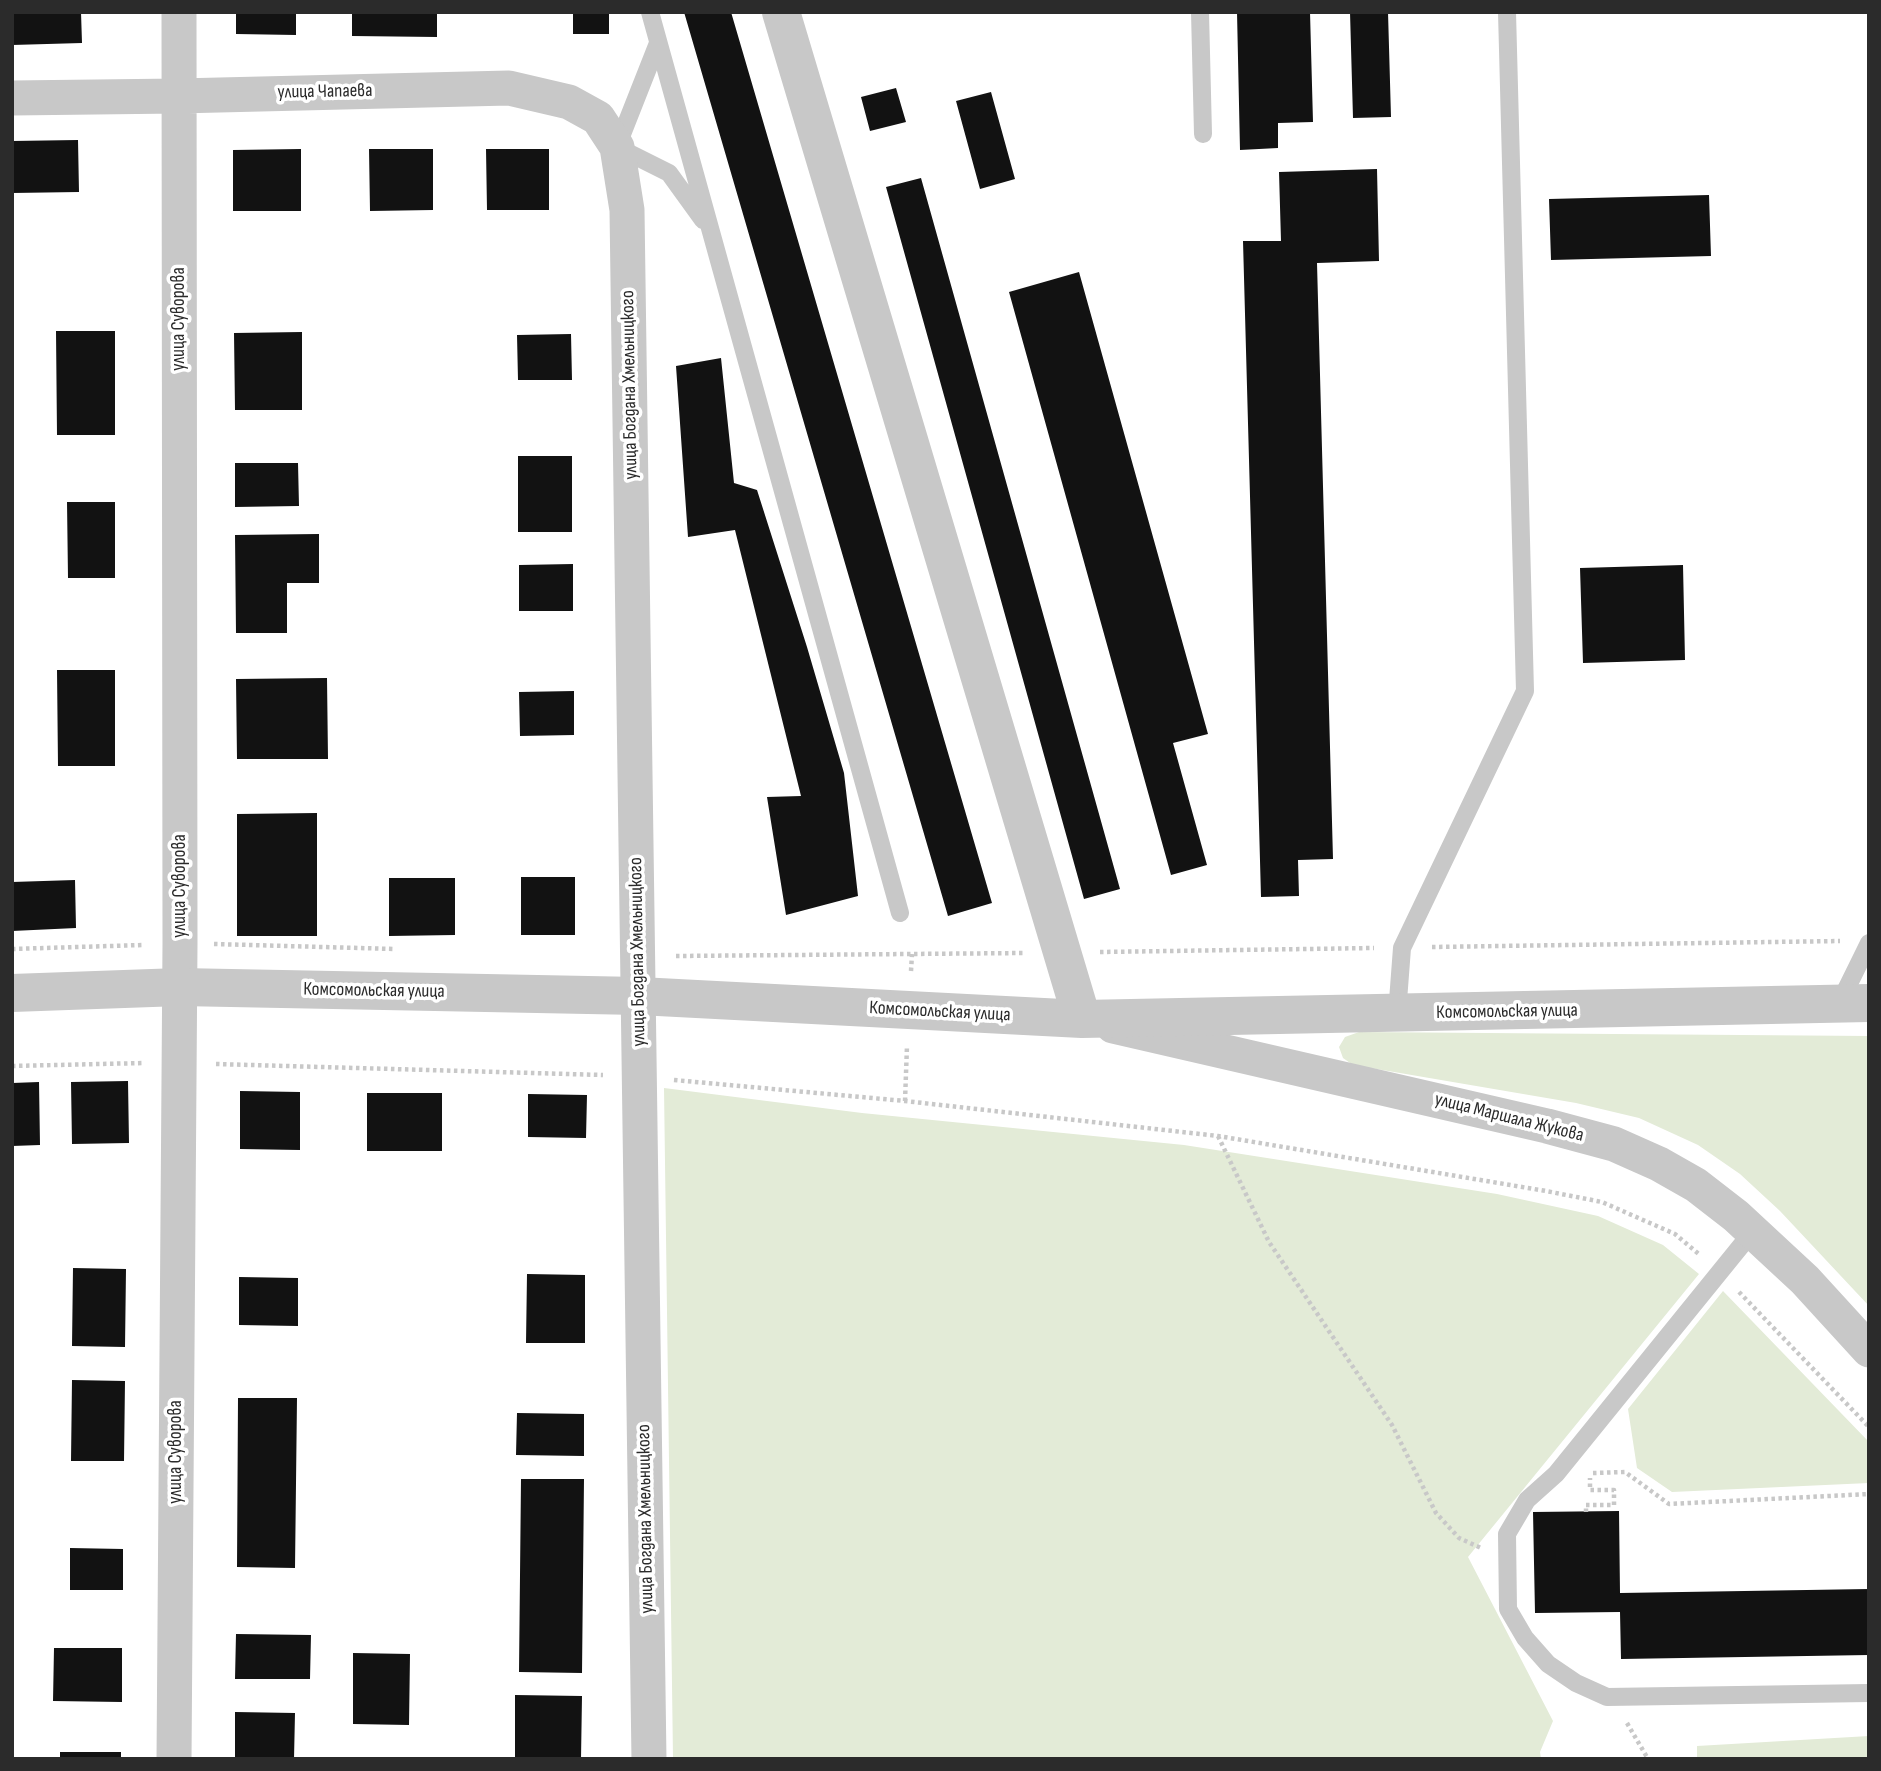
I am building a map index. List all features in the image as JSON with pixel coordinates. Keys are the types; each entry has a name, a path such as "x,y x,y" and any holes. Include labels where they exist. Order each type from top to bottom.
{"street":[{"name":"улица Суворова","path":"174,1759 180,987 179,12"},
{"path":"781,12 1082,1019"},
{"name":"улица Чапаева","path":"12,98 509,88 569,102 598,118 617,147"},
{"name":"улица Богдана Хмельницкого","path":"617,147 627,210 649,1759"},
{"name":"Комсомольская улица","path":"12,993 180,987 639,996 1082,1019 1854,1004"},
{"name":"улица Маршала Жукова","path":"1082,1019 1533,1122 1614,1144 1659,1164 1696,1185 1753,1231 1805,1280 1869,1350"}],"lane":[{"path":"650,12 900,913"},
{"path":"1200,12 1203,134"},
{"path":"1396,1014 1402,947 1525,691 1507,12"},
{"path":"658,43 617,147 669,173 710,232"},
{"path":"1854,1004 1869,943"},
{"path":"1753,1231 1556,1474 1527,1500 1507,1534 1508,1609 1525,1638 1548,1664 1576,1683 1607,1697 1869,1693"}],"path":[{"path":"638,957 1841,941"},
{"path":"12,949 180,943 402,950"},
{"path":"12,1066 179,1063 640,1076 905,1101 1218,1136 1602,1202 1675,1234 1720,1272 1869,1427"},
{"path":"1218,1136 1269,1242 1392,1425 1436,1513 1459,1538 1508,1559"},
{"path":"1556,1474 1625,1472 1669,1504 1869,1494"},
{"path":"1586,1512 1586,1505 1614,1505 1614,1490 1590,1490"}],"green space":[{"path":"1359,1032 1869,1036 1869,1306 1780,1211 1740,1174 1698,1145 1639,1118 1576,1103 1353,1065 1343,1058 1339,1047 1345,1037"},
{"path":"664,1088 862,1113 1184,1145 1497,1194 1598,1216 1663,1245 1699,1274 1468,1557 1553,1721 1540,1752 1541,1759 673,1759"},
{"path":"1723,1291 1869,1442 1869,1483 1672,1492 1637,1468 1628,1409"},
{"path":"1869,1736 1869,1759 1697,1759 1697,1746"}],"building":[{"path":"12,12 81,12 82,43 12,45"},
{"path":"236,12 296,12 296,35 236,34"},
{"path":"352,12 437,12 437,37 352,36"},
{"path":"573,12 609,12 609,34 573,34"},
{"path":"684,12 731,12 992,903 948,916"},
{"path":"1237,12 1310,12 1313,122 1278,123 1278,148 1240,150"},
{"path":"1350,12 1388,12 1391,117 1353,118"},
{"path":"896,88 906,122 870,131 861,97"},
{"path":"991,92 1015,179 980,189 956,101"},
{"path":"78,140 79,192 12,193 12,141"},
{"path":"301,149 301,211 233,211 233,150"},
{"path":"369,149 433,149 433,210 370,211"},
{"path":"486,149 549,149 549,210 487,210"},
{"path":"1377,169 1379,261 1317,263 1333,859 1298,860 1299,896 1261,897 1243,241 1281,241 1279,172"},
{"path":"921,178 1120,889 1084,899 886,187"},
{"path":"1709,195 1711,256 1551,260 1549,199"},
{"path":"1079,272 1208,734 1173,743 1207,865 1171,875 1009,292"},
{"path":"56,331 115,331 115,435 57,435"},
{"path":"302,332 302,410 235,410 234,333"},
{"path":"571,334 572,380 518,380 517,335"},
{"path":"721,358 734,483 757,490 844,773 858,896 786,915 767,797 801,796 735,530 688,537 676,366"},
{"path":"518,456 572,456 572,532 518,532"},
{"path":"235,463 298,463 299,506 235,507"},
{"path":"67,502 115,502 115,578 68,578"},
{"path":"319,534 319,583 287,583 287,633 236,633 235,535"},
{"path":"573,564 573,611 519,611 519,565"},
{"path":"1683,565 1685,660 1583,663 1580,568"},
{"path":"57,670 115,670 115,766 58,766"},
{"path":"327,678 328,759 237,759 236,679"},
{"path":"574,691 574,735 520,736 519,692"},
{"path":"317,813 317,936 237,936 237,814"},
{"path":"521,877 575,877 575,935 521,935"},
{"path":"389,878 455,878 455,935 389,936"},
{"path":"75,880 76,928 12,931 12,882"},
{"path":"128,1081 129,1143 72,1144 71,1082"},
{"path":"39,1082 40,1145 12,1146 12,1083"},
{"path":"240,1091 300,1092 300,1150 240,1149"},
{"path":"367,1093 442,1093 442,1151 367,1151"},
{"path":"528,1094 587,1095 586,1138 528,1137"},
{"path":"73,1268 126,1269 125,1347 72,1346"},
{"path":"527,1274 585,1275 585,1343 526,1343"},
{"path":"239,1277 298,1278 298,1326 239,1325"},
{"path":"72,1380 125,1381 124,1461 71,1461"},
{"path":"238,1398 297,1398 295,1568 237,1567"},
{"path":"517,1413 584,1414 584,1456 516,1455"},
{"path":"521,1479 584,1479 582,1673 519,1672"},
{"path":"1619,1511 1620,1593 1869,1589 1869,1655 1621,1659 1620,1612 1535,1613 1533,1512"},
{"path":"70,1548 123,1549 123,1590 70,1590"},
{"path":"236,1634 311,1635 310,1679 235,1679"},
{"path":"54,1648 122,1648 122,1702 53,1701"},
{"path":"353,1653 410,1654 409,1725 353,1724"},
{"path":"515,1695 582,1696 581,1759 515,1759"},
{"path":"235,1712 295,1713 294,1759 235,1759"},
{"path":"60,1752 121,1752 121,1759 60,1759"}]}
